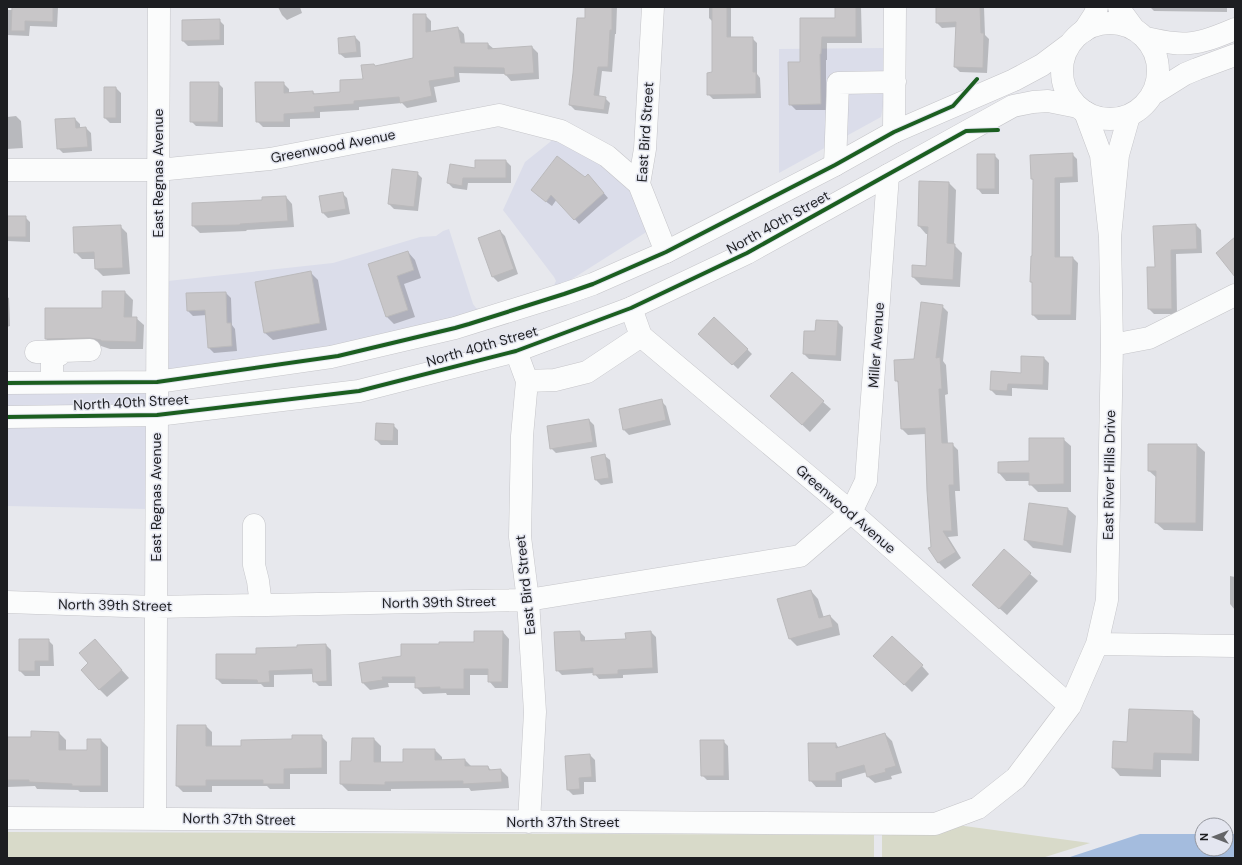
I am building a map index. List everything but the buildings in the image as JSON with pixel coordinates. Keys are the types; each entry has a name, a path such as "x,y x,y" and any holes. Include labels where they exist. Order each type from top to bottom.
{"street":[{"name":"East Regnas Avenue","path":"155,818 159,7"},
{"name":"East Bird Street","path":"653,7 645,149 639,184 666,252"},
{"path":"894,132 895,7"},
{"path":"1097,7 1095,14 1077,37 1064,60 1063,76 1067,92 1081,110 1101,119 1113,120 1128,116 1138,111 1145,105 1153,94 1158,81 1158,68 1155,53 1151,45 1140,34 1119,7"},
{"path":"1077,37 1097,25 1110,23 1122,24 1140,34 1174,44 1189,44 1215,37 1235,29"},
{"name":"North 40th Street","path":"7,383 157,382 338,356 455,328 564,294 593,284 666,252 835,165 894,132 1019,77 1042,65 1077,37"},
{"path":"1153,94 1184,74 1235,56"},
{"path":"835,165 838,83 895,82"},
{"name":"North 40th Street","path":"7,417 157,415 359,391 516,351 631,308 747,253 1013,106 1032,102 1048,101 1081,110"},
{"name":"East River Hills Drive","path":"1070,706 1097,644 1107,600 1112,345 1110,237 1100,155 1081,110"},
{"name":"Greenwood Avenue","path":"7,170 158,170 270,159 498,115 561,131 607,156 639,184"},
{"name":"East River Hills Drive","path":"1110,237 1118,155 1128,116"},
{"name":"Miller Avenue","path":"851,512 866,481 888,175"},
{"path":"1112,345 1149,338 1235,295"},
{"path":"527,381 555,380 588,372 641,336 631,308"},
{"name":"Greenwood Avenue","path":"641,336 851,512 1070,706"},
{"path":"36,352 59,353 90,350"},
{"name":"East Bird Street","path":"516,351 527,381 522,436 520,537 528,600 535,712 529,822"},
{"path":"58,382 64,358 59,353"},
{"name":"North 39th Street","path":"7,602 155,607 528,600 800,556 851,512"},
{"path":"254,525 254,565 258,580 261,605"},
{"path":"1097,644 1235,646"},
{"name":"North 37th Street","path":"7,818 935,824 978,808 1016,778 1070,706"}],"shaded area":[{"path":"885,48 883,106 881,117 779,173 779,49"},
{"path":"555,138 602,163 631,188 648,231 561,286 452,320 336,348 166,372 168,281 333,263 420,237 436,236 449,229 473,304 476,308 480,309 552,287 556,281 554,277 503,210 525,162"},
{"path":"148,390 148,407 7,409 7,391"},
{"path":"148,423 147,509 7,506 7,425"}],"green space":[{"path":"957,825 1090,843 1042,858 882,858 881,832"},
{"path":"7,832 874,835 874,858 7,858"}],"water":[{"path":"1140,834 1194,834 1194,857 1234,857 1235,834 1235,858 1067,858"}],"cycle path":[{"path":"7,383 157,382 338,356 469,324 593,284 666,252 835,165 894,132 953,106 977,79"},
{"path":"7,417 157,415 359,391 516,351 631,308 747,253 966,131 998,130"}]}
